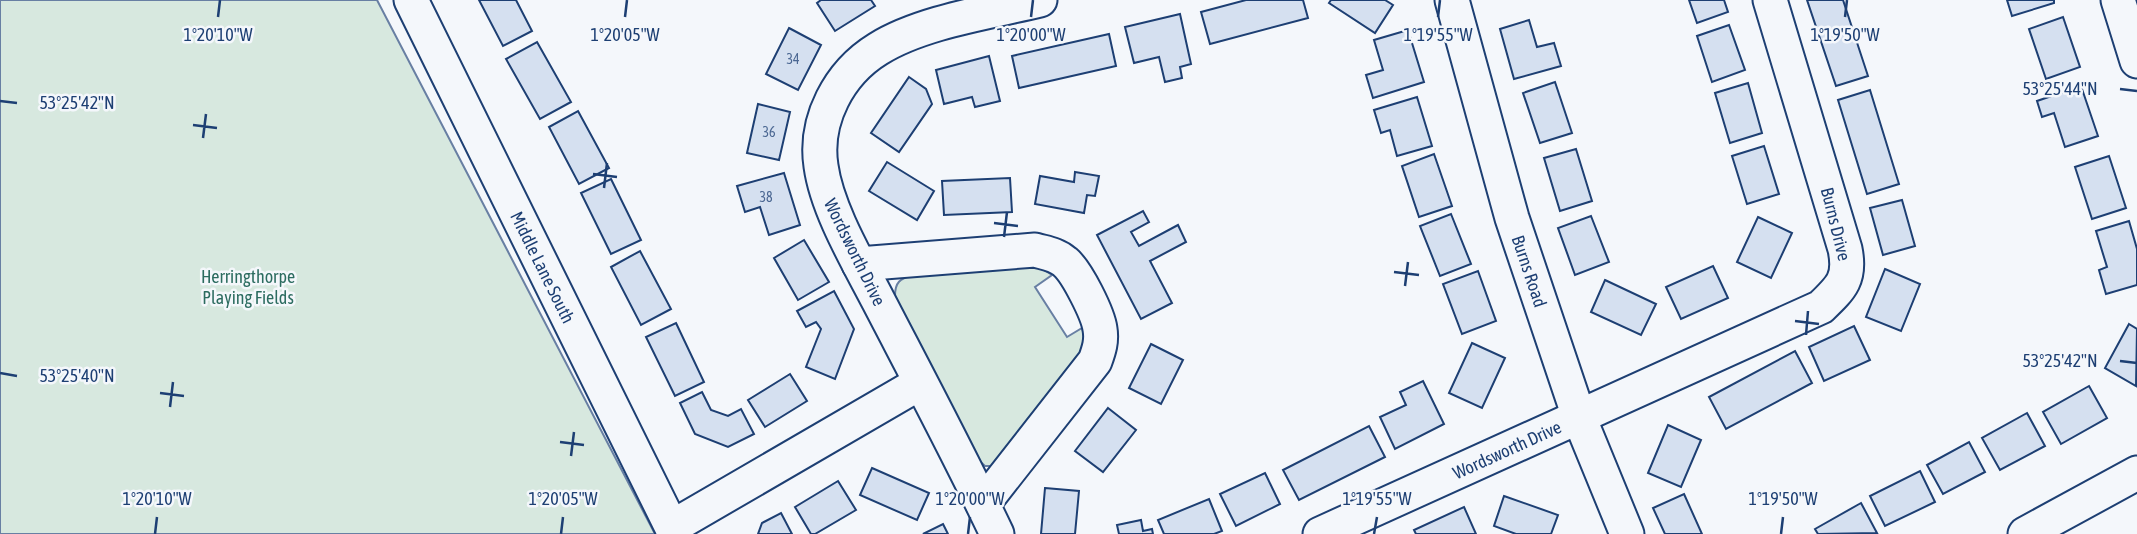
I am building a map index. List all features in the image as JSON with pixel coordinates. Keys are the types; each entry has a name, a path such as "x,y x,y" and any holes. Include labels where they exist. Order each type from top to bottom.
{"street":[{"name":"Middle Lane South","path":"411,0 674,531"},
{"name":"Wordsworth Drive","path":"998,534 859,264 826,192 820,164 821,136 827,108 840,85 856,66 876,50 901,36 933,26 1040,0"},
{"name":"Burns Road","path":"1452,0 1512,218 1579,417 1627,534"},
{"name":"Burns Drive","path":"1579,417 1821,307 1839,290 1845,279 1848,264 1845,249 1770,0"},
{"path":"2118,0 2137,61"},
{"path":"859,264 1035,250 1052,254 1066,262 1086,294 1100,326 1101,341 1096,361 983,504"},
{"path":"674,531 920,383"},
{"name":"Wordsworth Drive","path":"1320,534 1579,417"},
{"path":"2025,534 2137,473"}],"green space":[{"name":"Herringthorpe Playing Fields","path":"0,0 377,0 655,534 0,534"},
{"path":"1036,265 1052,275 1035,287 1067,337 1082,328 1086,341 1084,357 995,466 985,466 972,454 895,296 896,287 901,280 912,275"}],"building":[{"path":"479,0 516,0 532,31 503,46"},
{"path":"821,0 871,0 875,6 835,31 817,3"},
{"path":"1246,0 1303,0 1308,18 1210,44 1201,12"},
{"path":"1331,0 1385,0 1393,5 1375,33 1329,3"},
{"path":"1689,0 1724,0 1728,12 1697,23"},
{"path":"1807,0 1843,0 1868,76 1836,86"},
{"path":"2007,0 2054,0 2054,3 2012,16"},
{"path":"1180,14 1191,64 1180,67 1182,78 1165,82 1159,57 1134,63 1125,27"},
{"path":"2063,17 2080,67 2046,79 2029,29"},
{"path":"1529,20 1537,47 1554,43 1561,66 1514,79 1500,29"},
{"path":"1729,25 1745,70 1712,82 1697,36"},
{"path":"789,28 821,45 798,90 766,74"},
{"path":"1408,30 1424,82 1373,98 1366,75 1383,70 1374,40"},
{"path":"1109,34 1116,66 1019,88 1012,56"},
{"path":"537,42 571,102 540,119 506,59"},
{"path":"989,56 1000,101 975,107 972,97 944,104 936,70"},
{"path":"909,77 926,89 932,104 899,152 871,133"},
{"path":"1555,82 1572,133 1540,143 1523,93"},
{"path":"1748,83 1762,133 1730,143 1715,93"},
{"path":"2081,86 2098,136 2065,147 2054,113 2042,117 2037,101"},
{"path":"1870,90 1899,184 1867,194 1838,100"},
{"path":"1417,97 1432,146 1397,156 1390,130 1381,133 1374,110"},
{"path":"758,104 790,112 779,160 747,153"},
{"path":"578,111 609,168 579,184 549,127"},
{"path":"1764,146 1779,194 1747,204 1732,156"},
{"path":"1576,149 1592,201 1560,211 1544,158"},
{"path":"1434,154 1452,206 1419,217 1402,166"},
{"path":"2109,156 2126,208 2092,219 2075,167"},
{"path":"887,162 934,191 917,220 869,191"},
{"path":"1075,172 1099,176 1095,196 1087,195 1084,213 1035,204 1040,176 1074,182"},
{"path":"784,173 800,225 769,235 760,207 745,212 737,186"},
{"path":"1010,178 1012,212 944,215 942,181"},
{"path":"611,179 641,240 611,254 581,193"},
{"path":"1902,200 1915,246 1883,255 1870,208"},
{"path":"1143,211 1149,222 1131,232 1139,246 1178,225 1186,242 1150,261 1172,303 1141,319 1097,235"},
{"path":"1451,214 1471,264 1440,276 1420,226"},
{"path":"1591,216 1609,262 1575,275 1558,228"},
{"path":"1758,217 1792,233 1771,278 1737,262"},
{"path":"2129,221 2137,249 2137,285 2106,294 2099,270 2107,267 2096,231"},
{"path":"804,240 829,282 798,300 774,258"},
{"path":"640,251 671,309 641,325 611,267"},
{"path":"1713,266 1728,298 1681,319 1666,287"},
{"path":"1885,269 1920,284 1901,331 1866,317"},
{"path":"1478,271 1496,321 1462,334 1443,284"},
{"path":"1605,280 1656,304 1641,335 1591,312"},
{"path":"834,291 854,329 835,379 806,367 821,329 816,322 806,327 797,311"},
{"path":"676,323 704,382 675,396 646,337"},
{"path":"2129,324 2137,329 2136,386 2105,368"},
{"path":"1854,326 1870,360 1824,381 1809,347"},
{"path":"1472,343 1505,358 1482,408 1449,393"},
{"path":"1151,344 1183,360 1161,404 1129,388"},
{"path":"1795,351 1812,383 1726,429 1709,397"},
{"path":"790,374 807,401 765,427 748,400"},
{"path":"1423,381 1444,424 1395,449 1380,417 1406,405 1400,392"},
{"path":"2089,386 2107,418 2061,444 2043,412"},
{"path":"702,392 711,410 728,416 741,409 754,434 728,447 695,434 680,403"},
{"path":"1108,408 1136,430 1103,472 1075,451"},
{"path":"2027,413 2045,446 2000,470 1982,438"},
{"path":"1668,425 1701,440 1681,487 1648,473"},
{"path":"1369,426 1385,457 1299,500 1283,470"},
{"path":"1969,442 1985,472 1943,494 1927,465"},
{"path":"872,468 929,493 917,520 860,495"},
{"path":"1920,471 1935,502 1885,526 1870,496"},
{"path":"1265,473 1280,504 1236,526 1220,494"},
{"path":"838,481 856,510 811,534 795,507"},
{"path":"1045,488 1079,491 1075,534 1041,534"},
{"path":"1684,494 1702,534 1665,534 1653,508"},
{"path":"1504,496 1558,515 1551,534 1516,534 1494,526"},
{"path":"1209,499 1222,531 1214,534 1164,534 1158,520"},
{"path":"1861,503 1877,533 1818,534 1815,529"},
{"path":"1464,507 1476,534 1416,534 1414,530"},
{"path":"781,513 792,534 758,534 762,523"},
{"path":"1141,520 1143,531 1152,529 1153,534 1119,534 1117,525"},
{"path":"943,524 948,534 923,534"}]}
